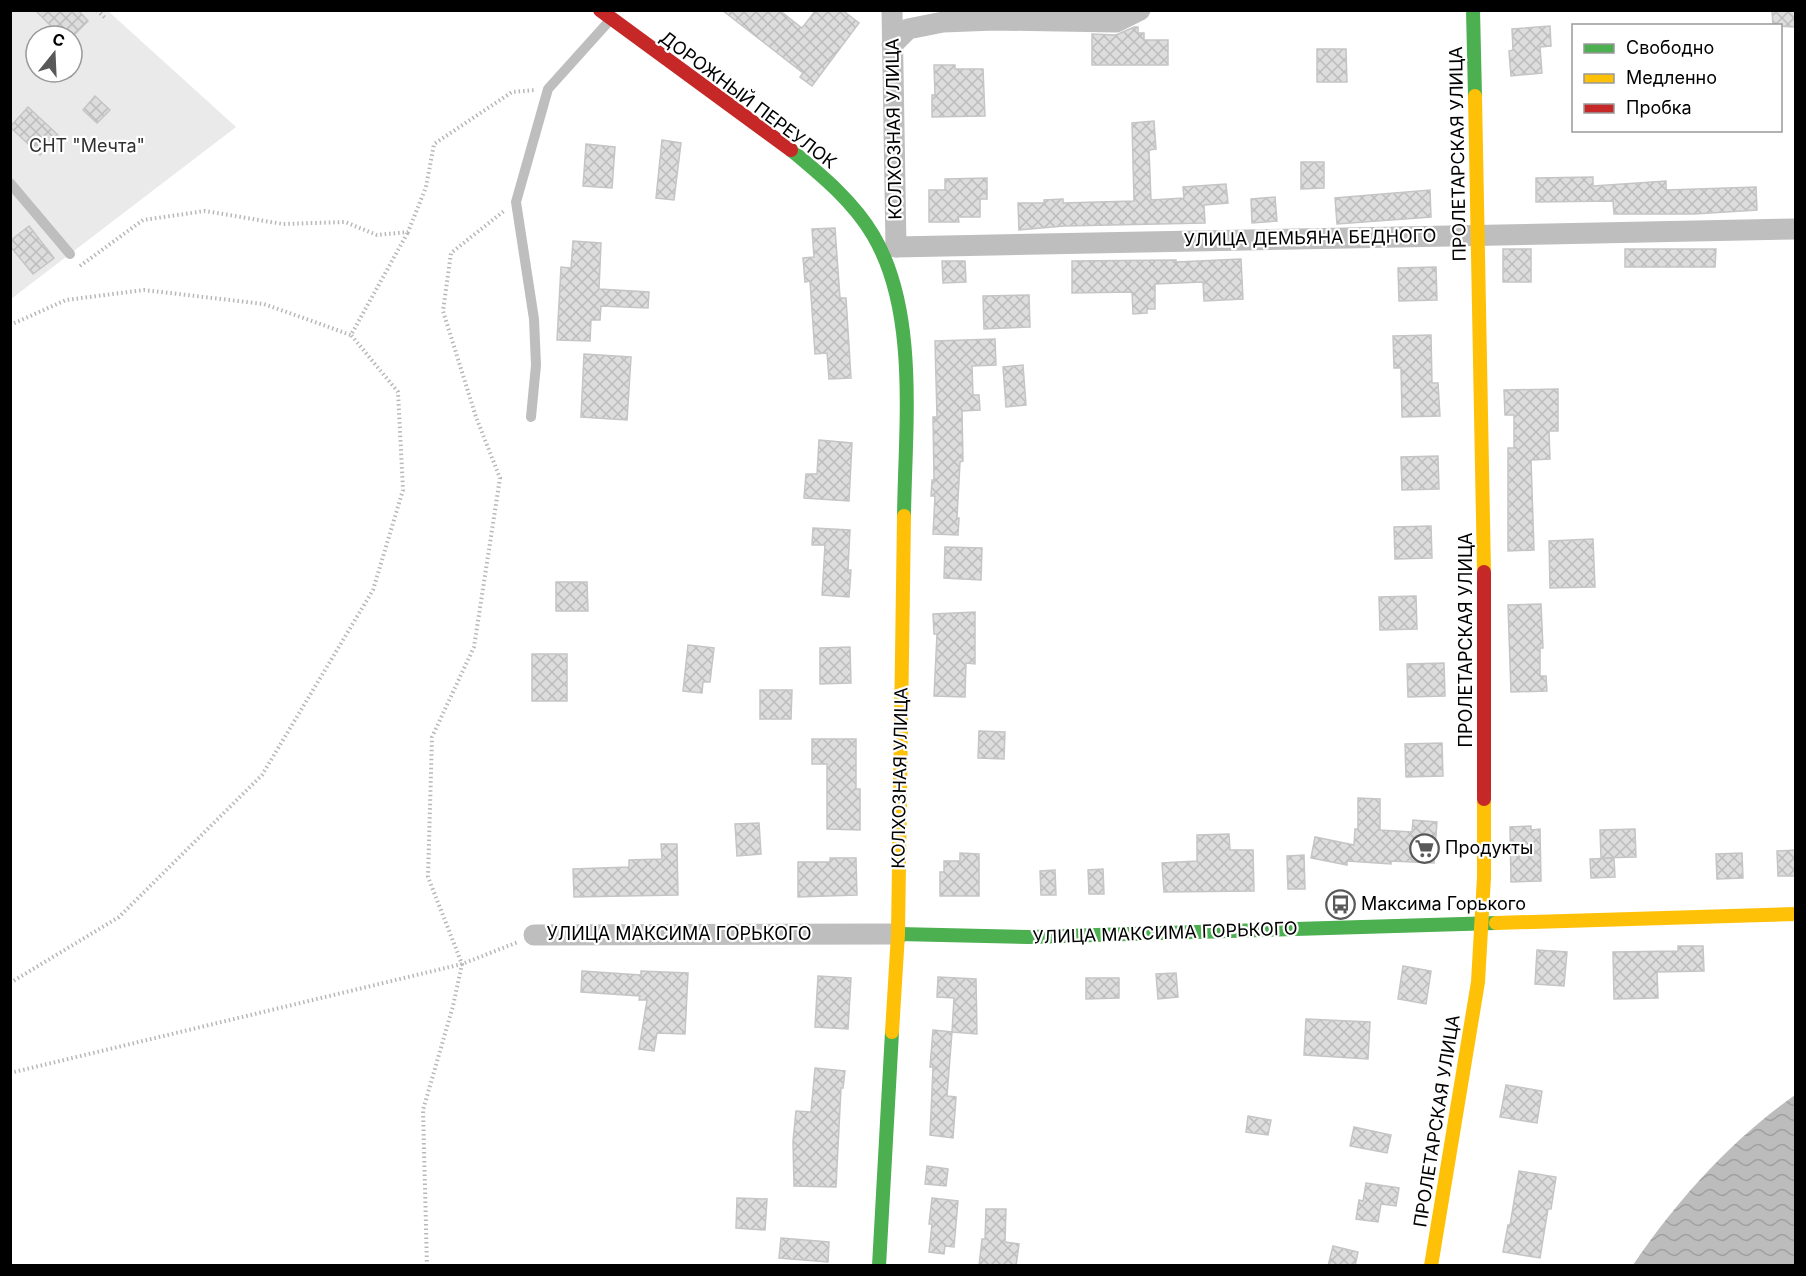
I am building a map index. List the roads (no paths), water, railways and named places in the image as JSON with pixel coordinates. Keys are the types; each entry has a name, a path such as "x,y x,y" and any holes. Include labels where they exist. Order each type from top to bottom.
{"main road":[{"name":"ПРОЛЕТАРСКАЯ УЛИЦА","path":"1431,1266 1478,982 1484,877 1484,580 1473,10"},
{"name":"ДОРОЖНЫЙ ПЕРЕУЛОК","path":"606,14 783,145 831,186 890,251 897,291"},
{"name":"КОЛХОЗНАЯ УЛИЦА","path":"879,1266 898,934 906,386 905,335 897,291"},
{"name":"УЛИЦА МАКСИМА ГОРЬКОГО","path":"898,934 1029,937 1796,914"}],"street":[{"name":"КОЛХОЗНАЯ УЛИЦА","path":"890,251 892,10"},
{"path":"891,45 908,29 943,22 994,20 1116,22 1140,10"},
{"name":"УЛИЦА ДЕМЬЯНА БЕДНОГО","path":"890,251 1477,234 1796,229"},
{"name":"УЛИЦА МАКСИМА ГОРЬКОГО","path":"534,935 898,934"}],"lane":[{"path":"531,417 536,365 534,318 516,202 548,90 606,14"},
{"path":"10,183 70,254"}],"water":[{"path":"1795,1095 1795,1265 1633,1265 1668,1217 1706,1172 1749,1131"}],"place":[{"name":"Продукты","path":"1424,848"},
{"name":"Максима Горького","path":"1340,904"}],"park label":[{"name":"СНТ \"Мечта\"","path":"87,146"}]}
